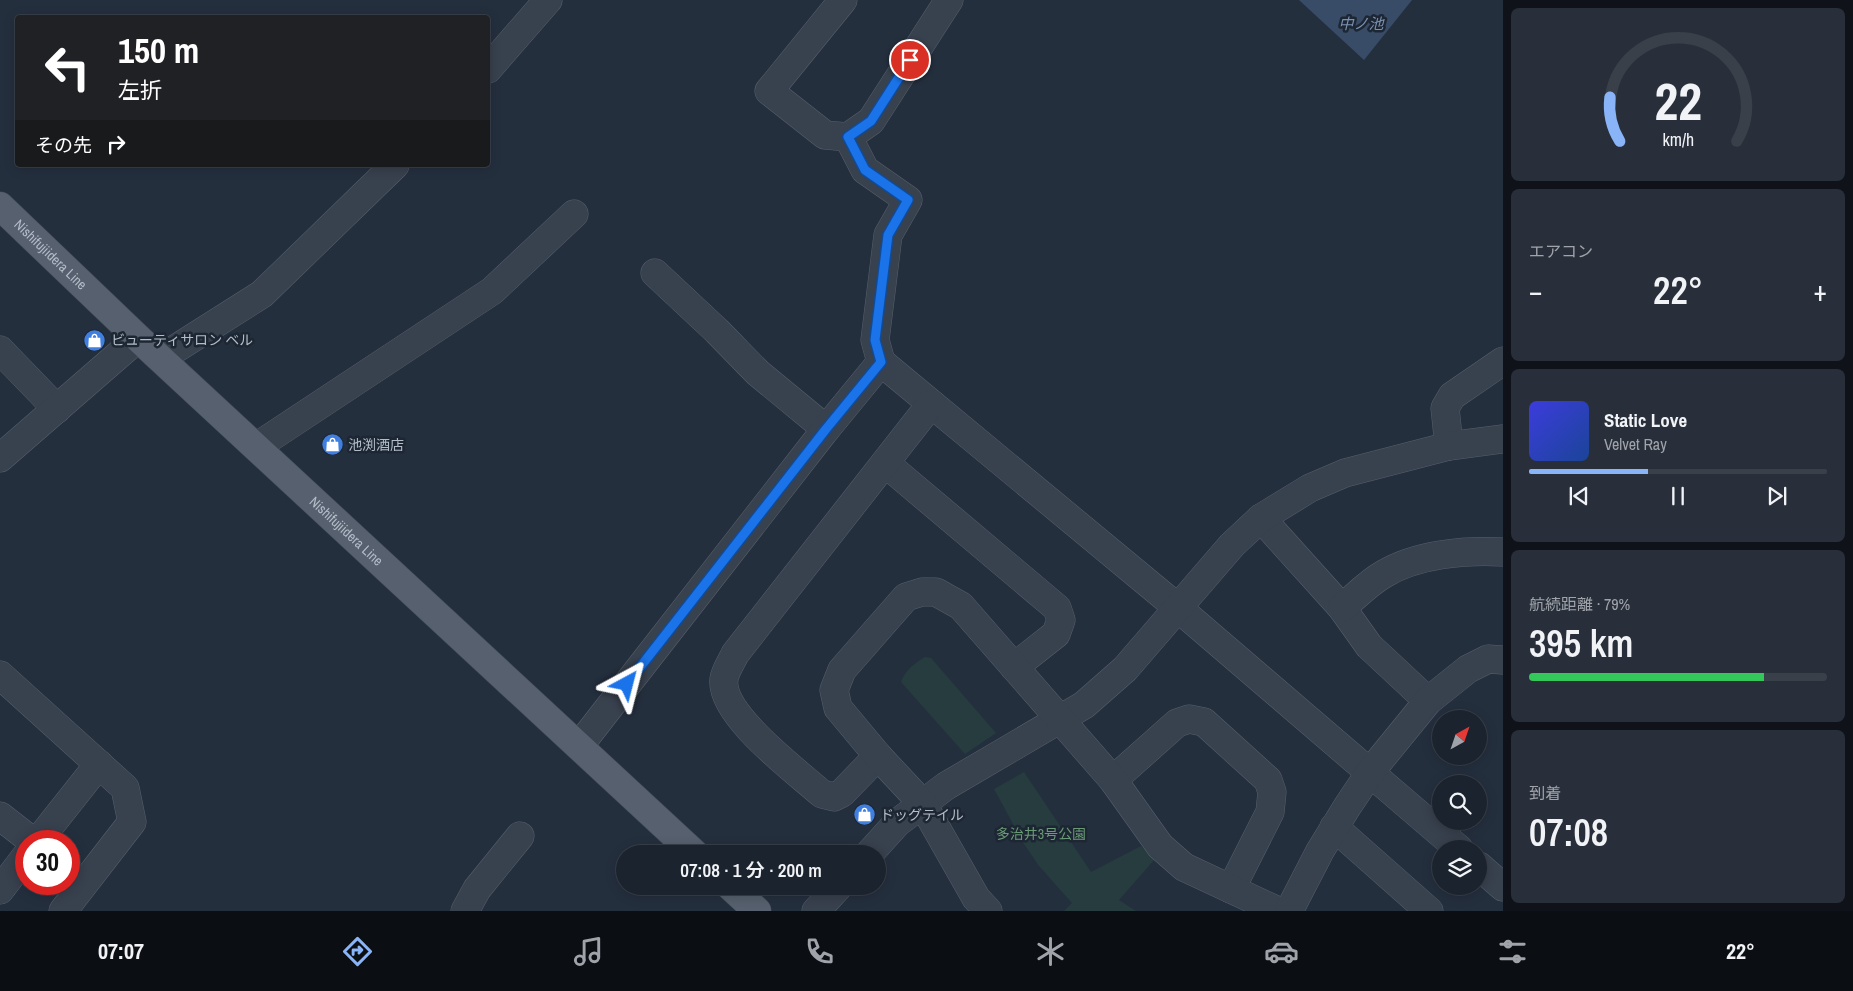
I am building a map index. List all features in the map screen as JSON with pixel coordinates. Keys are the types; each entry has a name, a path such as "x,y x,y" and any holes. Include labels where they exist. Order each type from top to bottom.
{"main road":[{"name":"Nishifujiidera Line","path":"2,211 685,845"},
{"path":"740,895 757,911"}],"street":[{"path":"490,67 548,0"},
{"path":"843,0 764,98 825,134 848,137 871,121 949,0"},
{"path":"848,137 865,170 908,200 888,235 875,340 881,362 1178,608 1371,771 1449,840"},
{"path":"161,358 262,294 393,167"},
{"path":"256,447 492,291 574,214"},
{"path":"655,273 717,331 758,373 826,429"},
{"path":"0,458 138,338"},
{"path":"0,350 57,409"},
{"path":"1450,446 1445,408 1452,396 1503,361"},
{"path":"579,746 826,429 881,362"},
{"path":"878,756 842,793 834,797 822,794 740,721 729,702 724,679 735,654 931,404"},
{"path":"877,845 897,823 946,786 1084,705 1124,669 1232,545 1261,518 1310,488 1345,473 1450,446 1503,439"},
{"path":"885,463 1057,608 1061,620 1056,634 1014,667"},
{"path":"1261,518 1342,608 1369,646 1428,701"},
{"path":"1342,608 1382,575 1396,568 1460,553 1503,552"},
{"path":"988,911 976,898 922,803 878,756 838,708 834,690 842,670 906,597 922,592 936,592 950,598 961,606 1061,718 1113,780 1160,846 1184,867 1278,911"},
{"path":"1289,911 1334,828 1371,771 1428,701 1468,669 1488,659 1503,660"},
{"path":"1,679 125,788 132,822 63,911"},
{"path":"1113,780 1177,723 1189,719 1204,722 1268,780 1272,792 1270,812 1231,889"},
{"path":"47,830 99,764"},
{"path":"0,816 18,830"},
{"path":"1334,828 1429,911"},
{"path":"465,911 477,889 520,836"},
{"path":"0,890 15,870"},
{"path":"1487,873 1503,887"},
{"path":"816,911 831,895"}],"green space":[{"path":"925,657 931,658 996,733 965,754 901,682 908,670"},
{"name":"多治井3号公園","path":"1024,772 1091,872 1141,846 1155,859 1119,900 1136,911 1064,911 1072,903 1039,866 1024,844 994,789"}],"water":[{"name":"中ノ池","path":"1299,0 1412,0 1364,60"}],"place":[{"name":"ビューティサロン ベル","path":"95,340"},
{"name":"池渕酒店","path":"332,445"},
{"name":"ドッグテイル","path":"864,815"}],"route":[{"path":"627,684 826,429 881,362 875,340 888,235 908,200 865,170 848,137 871,121 910,60"}]}
